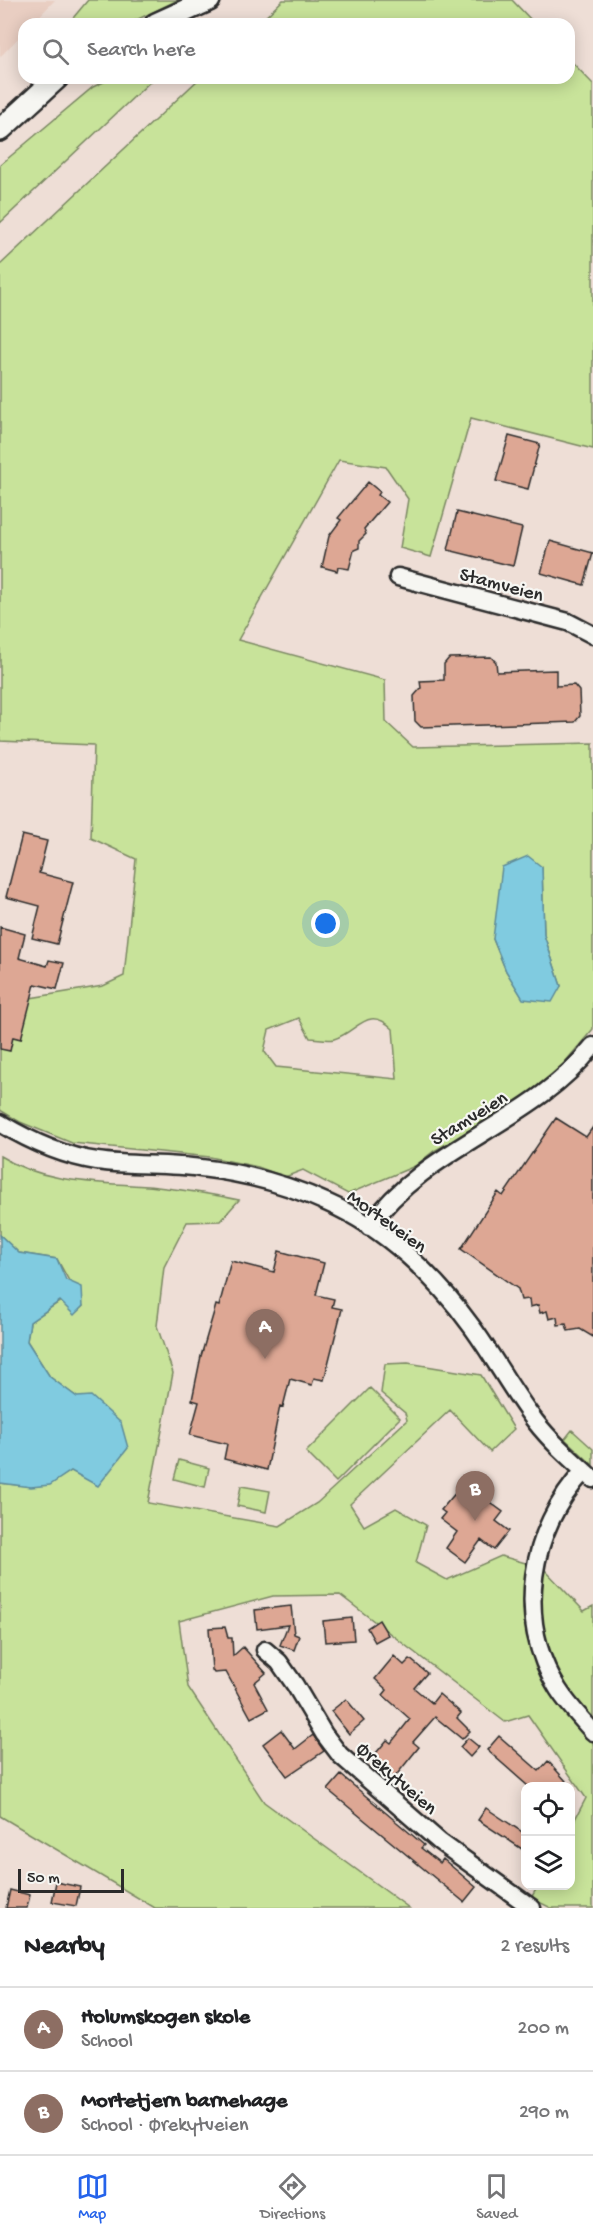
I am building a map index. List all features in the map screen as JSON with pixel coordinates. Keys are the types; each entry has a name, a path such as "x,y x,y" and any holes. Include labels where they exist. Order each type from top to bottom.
{"main road":[{"path":"169,18 209,0"},
{"path":"0,130 50,84"}],"street":[{"name":"Stamveien","path":"398,577 568,622 593,634"},
{"name":"Stamveien","path":"369,1227 384,1206 410,1181 438,1159 545,1093 568,1074 593,1046"},
{"name":"Morteveien","path":"0,1123 40,1144 85,1159 199,1167 271,1183 328,1203 369,1227 412,1261 449,1298 471,1325 536,1423 589,1475"},
{"path":"589,1475 567,1490 548,1524 536,1562 533,1598 537,1640 545,1663 564,1698 593,1732"},
{"name":"Ørekytveien","path":"265,1650 279,1662 296,1684 324,1734 340,1755 441,1842 532,1908"}],"shaded area":[{"path":"0,0 55,0 38,18 18,18 18,38 0,57"}],"green space":[{"path":"88,0 178,0 140,18 73,18"},
{"path":"283,0 512,0 529,18 264,18"},
{"path":"575,65 593,84 593,449 471,418 431,557 400,548 408,499 386,467 339,460 238,640 385,680 386,722 413,747 593,743 593,1029 554,1075 503,1113 434,1151 415,1166 348,1194 303,1170 285,1177 258,1167 210,1157 72,1143 20,1122 0,1110 0,1003 103,986 124,976 136,859 91,838 94,745 0,741 0,265 194,84 575,84","holes":["542,867 544,935 561,986 523,998 506,971 493,939","299,1018 310,1038 334,1039 369,1019 384,1022 393,1029 397,1079 276,1067 264,1051 269,1030"]},
{"path":"99,84 148,84 0,223 0,165"},
{"path":"0,1156 18,1165 56,1177 97,1183 178,1189 239,1200 220,1221 187,1222 164,1267 157,1326 173,1373 148,1503 280,1526 317,1503 407,1420 405,1413 381,1393 385,1364 408,1363 481,1375 514,1429 490,1452 450,1410 350,1504 364,1526 396,1508 426,1525 416,1563 447,1580 501,1556 543,1568 584,1611 593,1606 593,1908 551,1908 531,1898 536,1890 575,1890 575,1819 586,1798 528,1715 505,1722 340,1595 273,1596 179,1621 188,1687 264,1802 409,1908 155,1908 0,1816 0,1483 21,1486 44,1485 71,1471 77,1397 50,1377 27,1341 30,1322 61,1301 74,1314 83,1306 57,1259 19,1253 0,1235"},
{"path":"370,1388 400,1418 336,1482 306,1452"},
{"path":"572,1430 593,1449 593,1465 565,1439"},
{"path":"179,1460 209,1468 205,1487 174,1479"},
{"path":"241,1486 270,1491 266,1512 237,1506"}],"water":[{"path":"528,856 542,867 544,935 561,986 552,1002 523,999 506,971 493,939 502,867"},
{"path":"0,1235 19,1253 57,1259 66,1280 82,1287 83,1306 74,1315 60,1301 30,1322 27,1341 50,1377 77,1397 91,1396 121,1423 128,1448 98,1486 71,1471 50,1485 31,1487 0,1483"}],"building":[{"path":"509,436 540,444 528,489 496,481"},
{"path":"368,482 380,492 378,495 387,502 364,529 366,534 359,541 359,548 354,550 349,569 338,567 337,571 322,567 329,536 341,520 338,518"},
{"path":"457,512 522,528 513,566 448,550"},
{"path":"550,541 593,553 584,585 541,573"},
{"path":"491,657 496,662 497,672 556,670 556,686 574,685 579,691 580,716 575,722 421,727 415,721 414,696 421,688 420,681 444,680 444,664 449,658"},
{"path":"22,835 47,841 39,873 73,882 57,944 32,938 40,906 6,897"},
{"path":"0,927 25,934 19,958 47,966 49,960 64,963 57,989 35,984 21,1039 13,1037 10,1051 0,1049"},
{"path":"556,1118 586,1137 593,1127 593,1337 580,1329 568,1331 566,1324 558,1325 557,1317 549,1319 547,1311 540,1313 538,1305 530,1307 529,1299 521,1300 518,1289 461,1249 498,1192 503,1196"},
{"path":"279,1251 324,1263 316,1295 334,1299 332,1307 342,1309 324,1380 314,1378 312,1385 290,1379 283,1407 280,1406 267,1470 224,1459 227,1444 190,1435 199,1402 192,1400 201,1356 216,1305 219,1306 231,1261 274,1272"},
{"path":"470,1476 486,1488 480,1495 503,1512 496,1521 509,1531 494,1550 481,1540 465,1562 446,1548 457,1532 440,1519 445,1513 441,1510"},
{"path":"291,1606 294,1634 299,1636 294,1650 280,1645 288,1625 257,1629 255,1610"},
{"path":"352,1618 354,1640 325,1642 323,1621"},
{"path":"379,1620 388,1635 375,1642 367,1628"},
{"path":"225,1627 228,1638 232,1638 233,1656 243,1647 266,1673 254,1683 268,1709 251,1718 226,1672 214,1673 212,1670 209,1628"},
{"path":"394,1656 404,1665 410,1659 427,1673 414,1688 432,1703 439,1694 461,1713 457,1718 470,1731 462,1739 435,1717 413,1742 419,1747 394,1778 371,1759 387,1740 391,1743 410,1719 383,1695 387,1690 375,1679"},
{"path":"346,1699 364,1721 349,1734 331,1711"},
{"path":"281,1730 295,1749 313,1735 324,1751 287,1776 263,1744"},
{"path":"499,1736 539,1771 548,1761 566,1781 523,1782 487,1750"},
{"path":"468,1738 479,1747 470,1757 460,1747"},
{"path":"341,1775 424,1845 421,1848 440,1863 443,1859 476,1887 464,1902 328,1790"},
{"path":"486,1808 521,1831 521,1848 478,1820"},
{"path":"56,1882 80,1887 76,1906 52,1902"},
{"path":"10,1890 30,1895 27,1908 6,1908"}],"place":[{"name":"Holumskogen skole","path":"265,1359"},
{"name":"Mortetjern barnehage","path":"475,1521"}]}
